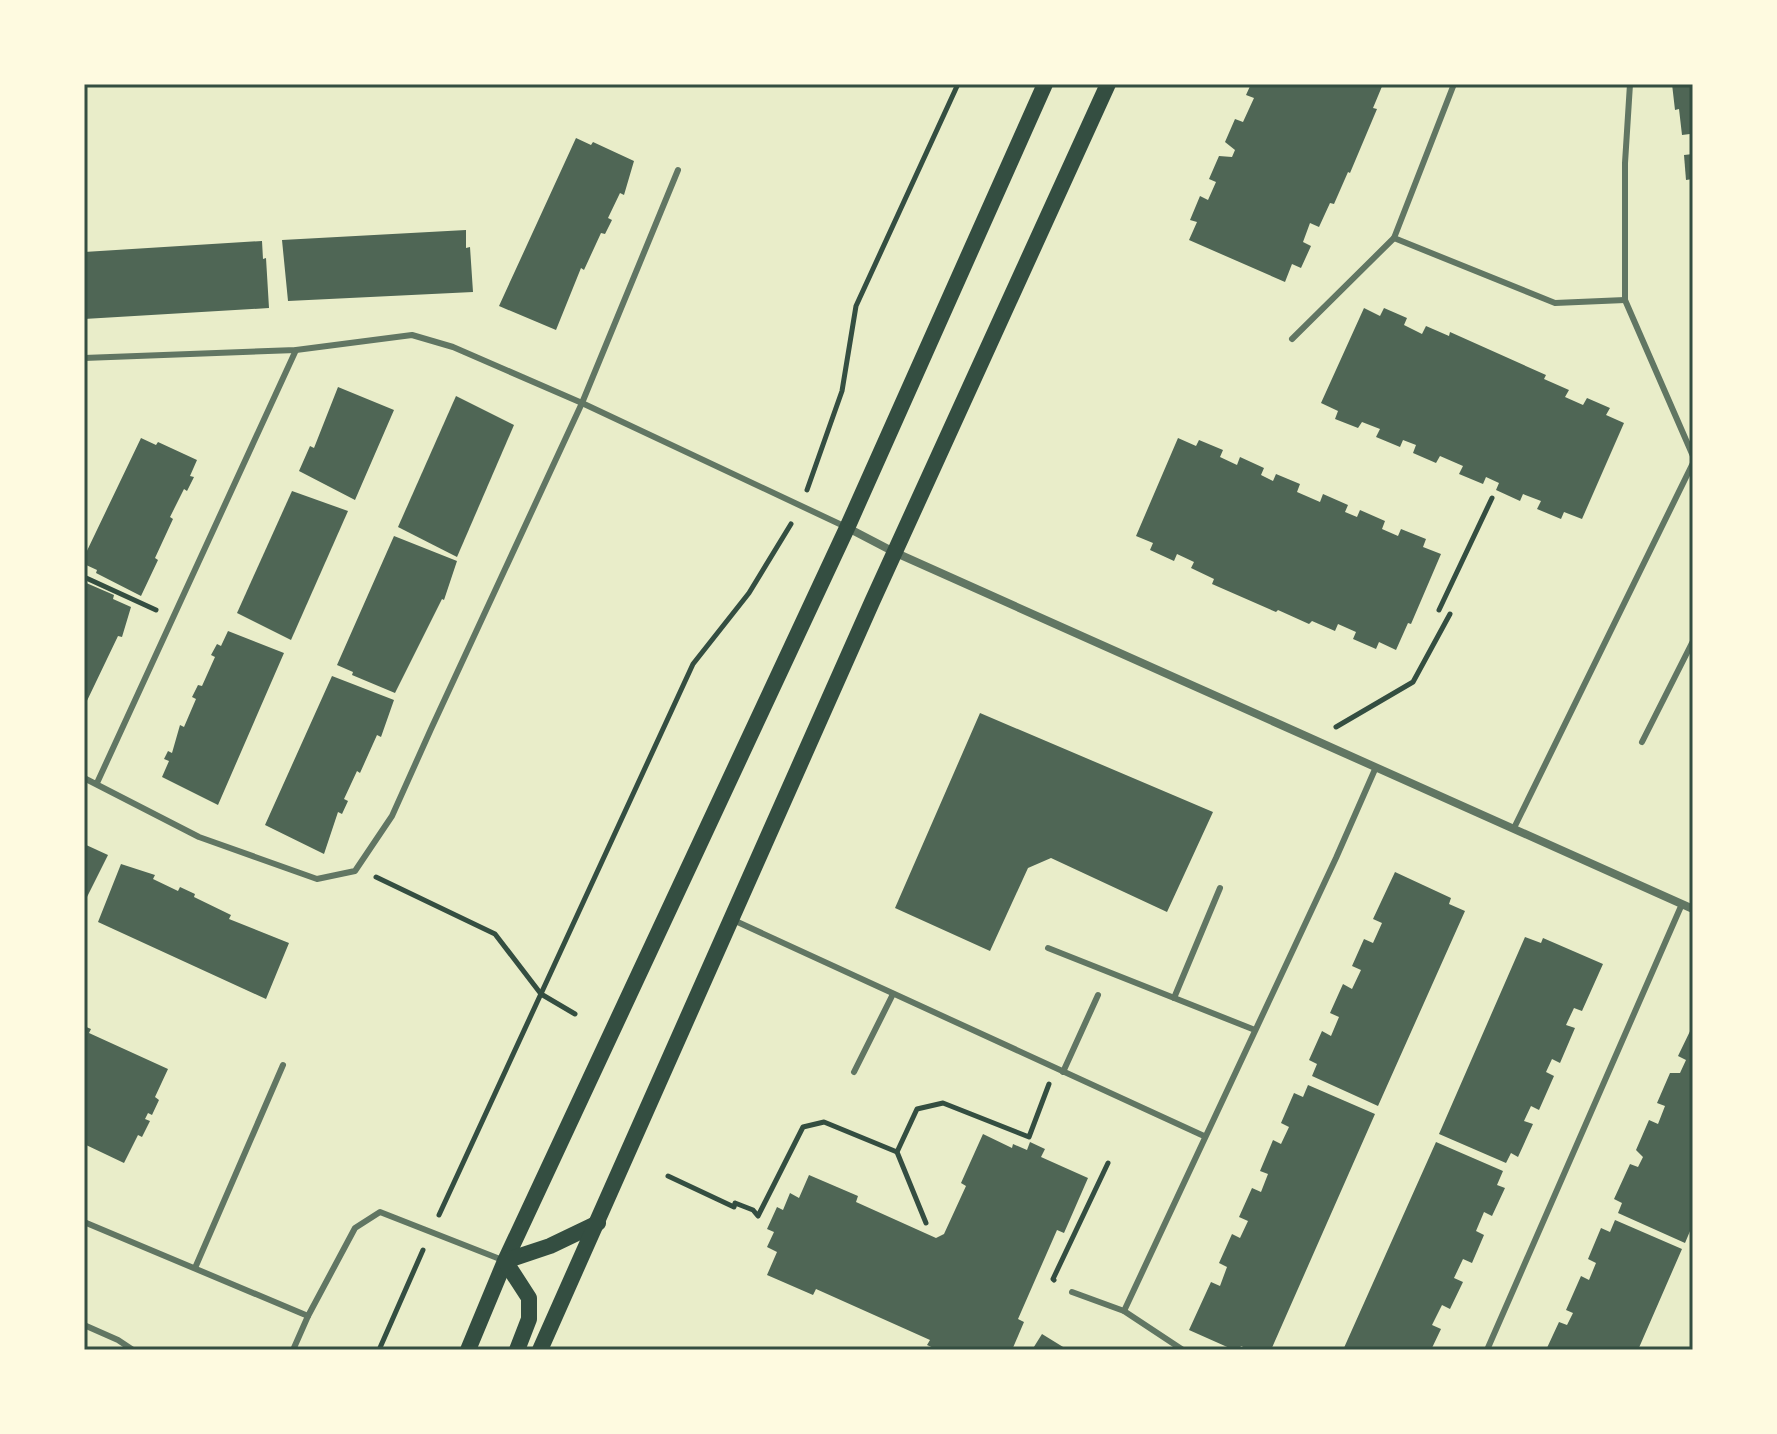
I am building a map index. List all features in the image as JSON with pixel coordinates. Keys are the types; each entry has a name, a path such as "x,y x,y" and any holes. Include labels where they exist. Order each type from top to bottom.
{"main road":[{"path":"468,1350 505,1261 847,528 1045,84"},
{"path":"540,1350 894,552 1108,84"},
{"path":"505,1261 550,1246 598,1223"},
{"path":"505,1261 529,1298 529,1319 517,1350"}],"street":[{"path":"847,528 894,552 1693,909"}],"lane":[{"path":"1292,339 1394,238 1454,84"},
{"path":"1630,84 1625,163 1625,300 1693,456"},
{"path":"84,778 199,837 317,879 355,871 392,816 582,403 678,170"},
{"path":"1394,238 1555,303 1625,300"},
{"path":"84,358 296,350 412,335 453,347 582,403 847,528"},
{"path":"97,783 296,350"},
{"path":"1514,828 1693,463"},
{"path":"1642,742 1693,641"},
{"path":"1124,1311 1376,767"},
{"path":"1174,998 1220,888"},
{"path":"1487,1350 1682,904"},
{"path":"730,919 1204,1136"},
{"path":"1048,948 1255,1030"},
{"path":"854,1072 893,994"},
{"path":"1063,1072 1098,995"},
{"path":"195,1268 283,1065"},
{"path":"293,1350 355,1228 380,1212 505,1261"},
{"path":"84,1222 308,1316"},
{"path":"1072,1292 1124,1311 1183,1350"},
{"path":"84,1325 133,1350"}],"path":[{"path":"443,1206 693,664 749,593 802,505 842,391 856,306 958,84"},
{"path":"1439,610 1492,498"},
{"path":"84,577 173,618"},
{"path":"1314,740 1413,682 1450,614"},
{"path":"355,871 374,876 495,934 541,994 575,1014"},
{"path":"897,1152 917,1109 943,1103 1029,1137 1054,1068"},
{"path":"668,1176 734,1207 735,1203 753,1210 758,1216 803,1127 824,1122 897,1152 926,1223"},
{"path":"1072,1292 1053,1279 1108,1163"},
{"path":"379,1350 420,1257"}],"building":[{"path":"1251,84 1383,84 1373,108 1377,109 1350,173 1334,204 1330,203 1319,227 1310,223 1303,242 1311,246 1301,268 1292,264 1285,282 1189,240 1197,222 1190,220 1200,196 1208,200 1216,182 1209,179 1219,156 1232,157 1235,150 1225,142 1235,119 1243,122 1254,98 1246,95"},
{"path":"1672,84 1693,84 1693,144 1690,134 1682,135"},
{"path":"576,138 591,145 593,142 634,161 624,195 620,193 608,218 612,220 605,234 601,233 584,270 581,268 556,330 499,306"},
{"path":"1693,154 1693,179 1686,180 1684,155"},
{"path":"466,230 473,292 288,301 282,240"},
{"path":"262,241 269,308 84,319 84,252"},
{"path":"1364,308 1380,316 1384,308 1407,318 1404,325 1422,334 1426,326 1449,336 1450,332 1546,375 1544,379 1569,390 1565,397 1583,405 1587,398 1610,408 1606,415 1624,423 1582,519 1564,512 1561,519 1537,509 1541,501 1523,494 1520,501 1496,490 1499,483 1486,477 1483,484 1459,474 1463,466 1440,456 1436,463 1413,453 1416,445 1403,440 1400,447 1376,437 1380,429 1362,422 1358,428 1335,419 1338,411 1321,403"},
{"path":"338,387 394,410 355,500 299,471 310,446 314,448"},
{"path":"456,396 514,425 457,557 398,527"},
{"path":"141,438 156,445 158,442 197,460 190,476 194,477 187,491 184,489 170,517 173,519 155,558 158,560 141,596 96,573 97,570 84,564 84,557"},
{"path":"1178,438 1196,446 1199,440 1223,450 1220,457 1237,465 1240,457 1264,468 1261,475 1273,481 1276,474 1300,484 1297,492 1320,502 1323,494 1348,505 1345,512 1357,517 1360,510 1385,521 1382,529 1398,536 1401,529 1426,539 1423,547 1441,554 1411,624 1408,623 1396,650 1379,642 1376,649 1353,639 1356,632 1338,624 1335,631 1312,621 1309,624 1278,610 1276,612 1212,584 1214,579 1191,568 1194,562 1177,554 1174,561 1150,550 1153,543 1136,536"},
{"path":"292,491 348,511 291,640 237,613"},
{"path":"394,536 457,561 444,600 395,693 352,675 353,672 337,665"},
{"path":"84,582 114,595 113,599 131,607 122,637 118,636 84,707"},
{"path":"228,631 284,653 218,805 162,777 169,761 164,759 168,751 172,753 180,725 184,727 196,699 192,697 198,685 202,686 215,657 211,655 217,644 221,646"},
{"path":"332,676 394,700 381,737 377,735 360,773 357,771 344,799 348,801 342,814 338,812 324,854 265,825"},
{"path":"980,713 1213,812 1167,912 1051,858 1028,868 990,951 895,908"},
{"path":"84,844 108,855 84,903"},
{"path":"121,864 155,875 153,879 178,891 180,887 231,915 229,919 289,943 266,999 98,922"},
{"path":"1395,872 1451,898 1449,904 1465,911 1378,1106 1312,1076 1317,1064 1309,1060 1322,1031 1331,1036 1339,1017 1330,1013 1343,984 1352,989 1361,970 1352,966 1364,939 1373,943 1382,923 1373,919"},
{"path":"1525,937 1541,943 1543,938 1603,964 1582,1011 1574,1008 1566,1025 1575,1028 1560,1063 1552,1059 1546,1072 1554,1076 1539,1110 1531,1106 1524,1121 1533,1124 1518,1157 1511,1153 1506,1163 1439,1134"},
{"path":"1693,1025 1693,1224 1685,1243 1618,1213 1622,1203 1614,1199 1630,1164 1638,1167 1643,1157 1636,1150 1649,1120 1658,1124 1665,1106 1657,1103 1670,1073 1680,1073 1686,1060 1678,1056"},
{"path":"84,1026 91,1029 89,1033 168,1069 155,1097 159,1100 152,1115 148,1113 145,1119 150,1121 142,1137 138,1135 124,1163 84,1144"},
{"path":"1308,1085 1375,1114 1271,1350 1250,1350 1241,1346 1239,1350 1234,1350 1189,1330 1211,1282 1220,1286 1227,1267 1219,1263 1232,1234 1240,1238 1248,1221 1239,1217 1252,1188 1261,1192 1268,1174 1260,1171 1273,1140 1281,1144 1289,1127 1281,1123 1294,1093 1303,1097"},
{"path":"983,1134 1012,1148 1013,1144 1027,1150 1030,1142 1045,1149 1041,1157 1088,1178 1064,1233 1057,1230 1018,1319 1024,1322 1012,1350 938,1350 927,1345 930,1340 816,1289 813,1295 767,1275 777,1252 767,1247 774,1232 767,1229 777,1207 783,1210 790,1193 799,1198 809,1175 858,1196 856,1202 936,1238 944,1234 966,1186 961,1183"},
{"path":"1436,1142 1503,1171 1497,1185 1505,1188 1492,1216 1484,1212 1476,1231 1484,1235 1472,1263 1463,1259 1454,1278 1463,1282 1450,1309 1442,1305 1432,1325 1441,1329 1431,1350 1343,1350"},
{"path":"1615,1220 1682,1249 1638,1350 1546,1350 1559,1322 1567,1325 1573,1313 1566,1310 1581,1276 1589,1280 1596,1263 1588,1259 1601,1228 1610,1232"},
{"path":"1042,1334 1068,1350 1032,1350"}]}
